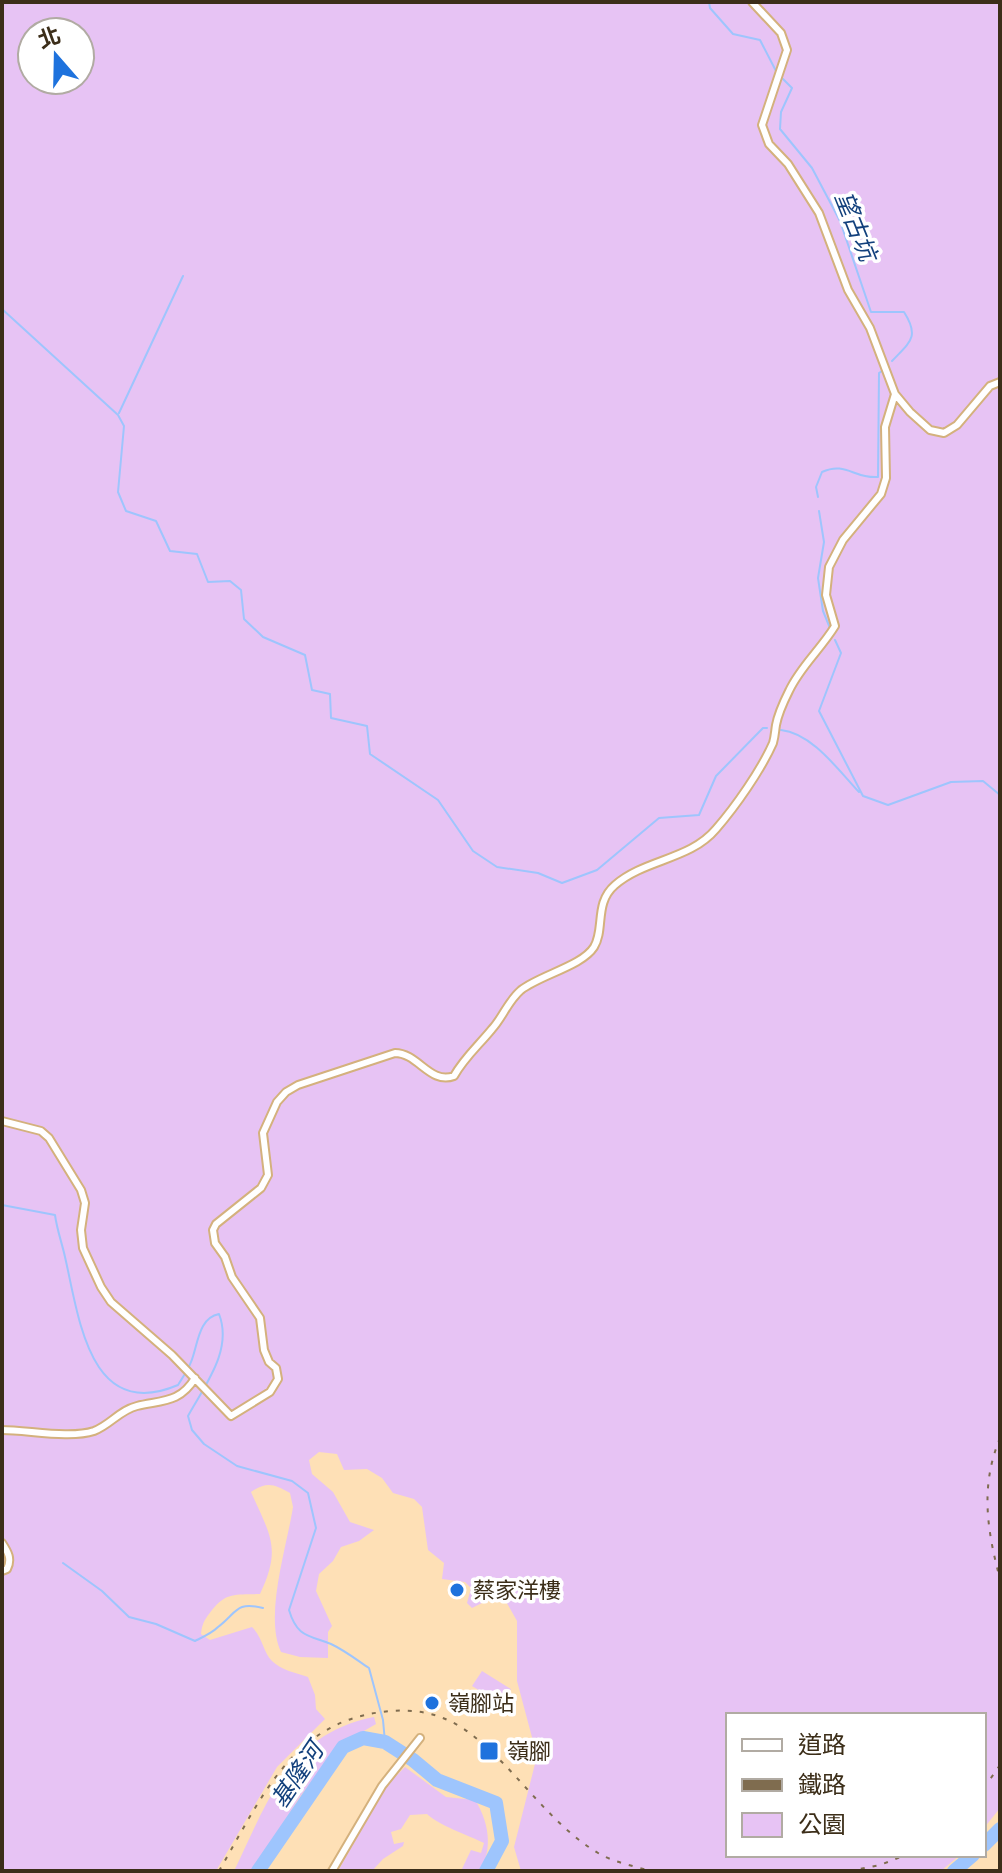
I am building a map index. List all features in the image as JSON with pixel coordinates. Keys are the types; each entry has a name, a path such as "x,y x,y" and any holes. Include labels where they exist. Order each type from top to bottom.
{"street":[{"path":"752,2 781,33 787,50 762,125 769,144 788,164 819,213 848,290 870,328 895,394 924,426 944,433 957,425 990,386 1000,382"},
{"path":"2,1121 41,1131 49,1138 81,1190 85,1203 81,1230 83,1248 93,1273 111,1302 183,1366 231,1416 270,1392 278,1379 276,1368 269,1362 264,1350 260,1318 232,1277 225,1257 215,1243 213,1230 216,1224 261,1188 268,1175 263,1133 277,1102 298,1085 395,1053 404,1053 415,1059 432,1075 444,1079 454,1076 519,991 584,957 593,948 599,916 608,893 615,885 633,873 688,850 716,830 760,769 775,738 776,722 799,672 822,647 835,626 826,595 829,567 843,540 881,494 886,478 885,427 895,394"},
{"path":"2,1430 71,1434 95,1431 136,1406 158,1404 185,1392 195,1378"},
{"path":"2,1543 10,1563 2,1571"},
{"path":"332,1871 396,1767 420,1738"}],"green space":[{"path":"2,2 1000,2 1000,1808 986,1826 986,1713 726,1713 726,1857 958,1857 941,1871 521,1871 514,1847 537,1756 517,1681 517,1621 504,1598 496,1596 472,1608 467,1603 471,1588 465,1582 442,1579 444,1563 428,1550 422,1507 414,1499 393,1493 382,1478 367,1469 344,1470 337,1454 319,1452 309,1460 312,1474 333,1492 350,1522 374,1530 359,1541 341,1547 333,1561 319,1574 316,1591 332,1626 328,1632 328,1658 300,1657 281,1652 276,1637 278,1581 293,1507 290,1493 275,1486 262,1486 251,1492 268,1531 272,1553 271,1565 260,1594 233,1595 217,1604 204,1621 201,1634 210,1640 252,1627 272,1661 284,1669 308,1677 315,1695 316,1709 325,1719 277,1767 216,1871 2,1871"},
{"path":"482,1671 511,1689 501,1704 472,1686"},
{"path":"374,1717 376,1724 338,1746 299,1798 253,1871 234,1871 271,1796 284,1774 301,1755 321,1738"},
{"path":"405,1767 446,1797 475,1800 484,1817 488,1835 487,1853 480,1871 461,1871 471,1850 481,1853 484,1843 427,1814 410,1815 401,1829 391,1832 394,1844 404,1842 403,1846 383,1859 372,1871 338,1871 386,1786"}],"waterway":[{"name":"望古坑","path":"709,2 710,8 733,34 760,40 776,71"},
{"name":"望古坑","path":"783,79 792,88 781,112 780,129 812,168 840,221 871,312 904,312 909,321 911,339 892,361"},
{"path":"119,413 183,276"},
{"path":"2,309 118,415 124,426 118,492 126,511 156,521 170,551 197,554 208,582 230,581 241,590 244,619 263,637 305,655 312,690 330,694 331,718 367,726 370,754 438,800 473,851 497,867 538,873 562,883 597,870 659,818 699,815 716,776 763,728 767,728"},
{"name":"望古坑","path":"818,497 816,487 822,472 830,469 878,477 879,373 882,371"},
{"name":"望古坑","path":"819,511 824,542 818,578 823,611 830,628"},
{"name":"望古坑","path":"835,640 841,653 819,711 863,796 888,805 951,782 983,781 1000,795"},
{"path":"781,730 814,745 859,792"},
{"path":"2,1205 55,1215 83,1334 93,1358 107,1377 125,1389 148,1393 178,1385 190,1365 203,1326 219,1314 222,1327 220,1354 188,1416 192,1430 204,1444 237,1466 292,1481 308,1493 316,1528 289,1610 304,1634 336,1646 369,1668 383,1720 385,1742"},
{"path":"63,1563 102,1591 129,1617 156,1624 195,1641 213,1631 241,1607 263,1608"},
{"name":"基隆河","path":"258,1871 343,1747 363,1738 385,1742 437,1780 496,1803 502,1841 486,1871"},
{"name":"基隆河","path":"986,1843 1000,1829"},
{"name":"基隆河","path":"954,1871 971,1857"}],"railway":[{"path":"1000,1438 988,1491 989,1526 1000,1579"},
{"path":"219,1871 265,1793 301,1749 324,1732 351,1719 404,1711 435,1715 464,1729 499,1759 545,1809 579,1840 604,1856 650,1871"},
{"path":"986,1785 1000,1765"},
{"path":"849,1871 901,1857"}],"place":[{"name":"蔡家洋樓","path":"457,1590"},
{"name":"嶺腳站","path":"432,1703"},
{"name":"嶺腳","path":"489,1751"}]}
